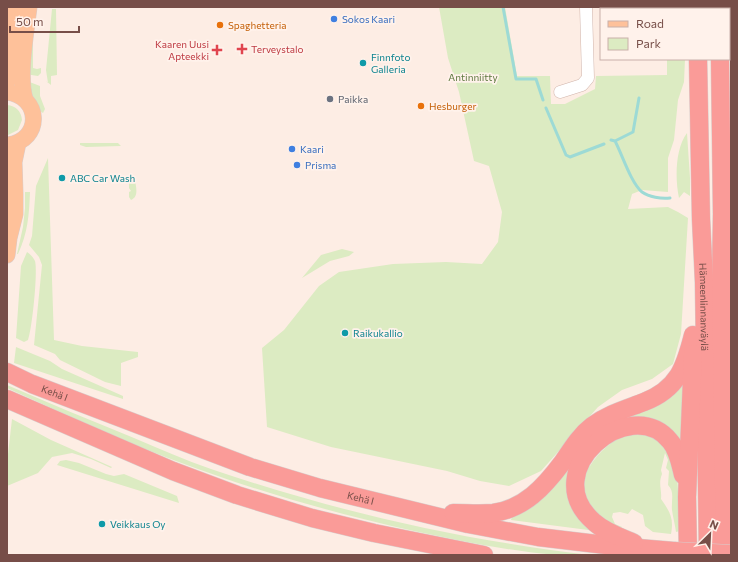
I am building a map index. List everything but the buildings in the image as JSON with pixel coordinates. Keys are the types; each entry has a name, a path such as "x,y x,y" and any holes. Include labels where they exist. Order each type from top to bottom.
{"highway":[{"name":"Hämeenlinnanväylä","path":"698,60 701,219 704,282 724,550"},
{"name":"Hämeenlinnanväylä","path":"720,60 724,550"},
{"path":"722,214 730,253 731,272"},
{"path":"681,553 687,497 693,335 701,219"},
{"path":"421,512 493,513 518,506 529,499 539,491 582,436 591,427 602,419 645,402 662,393 671,385 686,363 693,335"},
{"name":"Kehä I","path":"7,372 32,384 250,467 320,488 468,524 538,537 681,553 724,550"},
{"path":"7,399 173,471 236,495 312,518 374,533 484,555"},
{"path":"652,549 603,529 593,522 584,512 578,500 575,489 577,470 586,453 604,436 616,430 638,425 649,427 660,432 669,440 677,454 687,497"},
{"path":"374,533 408,551 422,555"}],"main road":[{"path":"7,82 16,7"},
{"path":"25,99 22,85 29,7"},
{"path":"7,92 14,92 25,99 33,112 33,125 27,136 13,144 15,214 9,238 7,255"},
{"path":"7,220 9,238"}],"street":[{"path":"560,92 582,85 588,78 586,7"}],"green space":[{"name":"Antinniitty","path":"439,7 505,7 517,76 550,76 551,104 565,104 595,89 596,76 667,75 667,60 685,60 684,82 678,100 674,140 668,158 668,192 642,190 632,194 628,209 668,207 688,218 681,334 673,364 652,379 622,390 598,407 541,471 509,486 480,481 447,471 331,447 267,427 262,348 284,330 319,286 339,272 393,264 446,262 482,264 498,242 502,212 489,166 474,161 459,92 448,58"},
{"path":"52,9 56,9 57,75 51,76 51,85 48,83 46,70"},
{"path":"33,39 33,68 41,68 41,73 38,76 25,74"},
{"path":"27,81 40,86 40,96 45,109 43,113 34,103"},
{"path":"7,105 13,106 18,110 22,120 18,130 8,135"},
{"path":"687,133 690,196 684,192 679,198 677,164 680,147"},
{"path":"80,143 118,143 121,146 86,147 80,145"},
{"path":"48,158 54,340 82,346 138,352 138,357 121,363 121,386 105,382 60,360 55,354 34,345 42,265 39,257 29,245 32,236 36,186"},
{"path":"129,180 135,180 136,189 135,197 131,200 129,197 129,192 131,191 129,188"},
{"path":"25,192 30,192 28,216 24,238 17,254 23,227"},
{"path":"342,249 354,252 349,256 330,261 302,278 321,255"},
{"path":"27,252 35,261 36,277 30,334 28,340 24,342 16,338 21,266"},
{"path":"16,347 50,361 62,369 123,396 123,399 14,363"},
{"path":"683,378 684,452 643,421 576,460 596,531 511,520 512,517 572,454"},
{"path":"7,385 192,462 304,498 351,511 446,532 542,549 590,555 556,555 485,545 432,535 323,509 234,482 155,453 7,388"},
{"path":"12,419 51,440 112,467 111,468 91,459 72,453 52,457 38,473 7,486 7,463"},
{"path":"627,431 660,438 677,472 680,531 676,532 672,510 672,494 668,485 669,471 666,468 668,460 665,453 660,481 661,499 672,519 671,534 653,532 645,526 643,515 632,509 628,514 620,512 613,513 612,517 615,524 622,527 619,530 608,525 583,499 583,471 586,467 590,466 606,447"},
{"path":"66,460 79,463 114,476 124,474 177,496 179,503 57,465 60,461"}],"waterway":[{"path":"503,7 516,79 536,79 543,100"},
{"path":"611,140 615,141 633,132 639,98"},
{"path":"546,108 566,155 570,157 604,144"},
{"path":"615,141 630,175 638,188 648,195 670,198"}],"place":[{"name":"Sokos Kaari","path":"334,19"},
{"name":"Spaghetteria","path":"220,25"},
{"name":"Terveystalo","path":"242,49"},
{"name":"Kaaren Uusi Apteekki","path":"217,50"},
{"name":"Finnfoto Galleria","path":"363,63"},
{"name":"Paikka","path":"330,99"},
{"name":"Hesburger","path":"421,106"},
{"name":"Kaari","path":"292,149"},
{"name":"Prisma","path":"297,165"},
{"name":"ABC Car Wash","path":"62,178"},
{"name":"Raikukallio","path":"345,333"},
{"name":"Veikkaus Oy","path":"102,524"}]}
